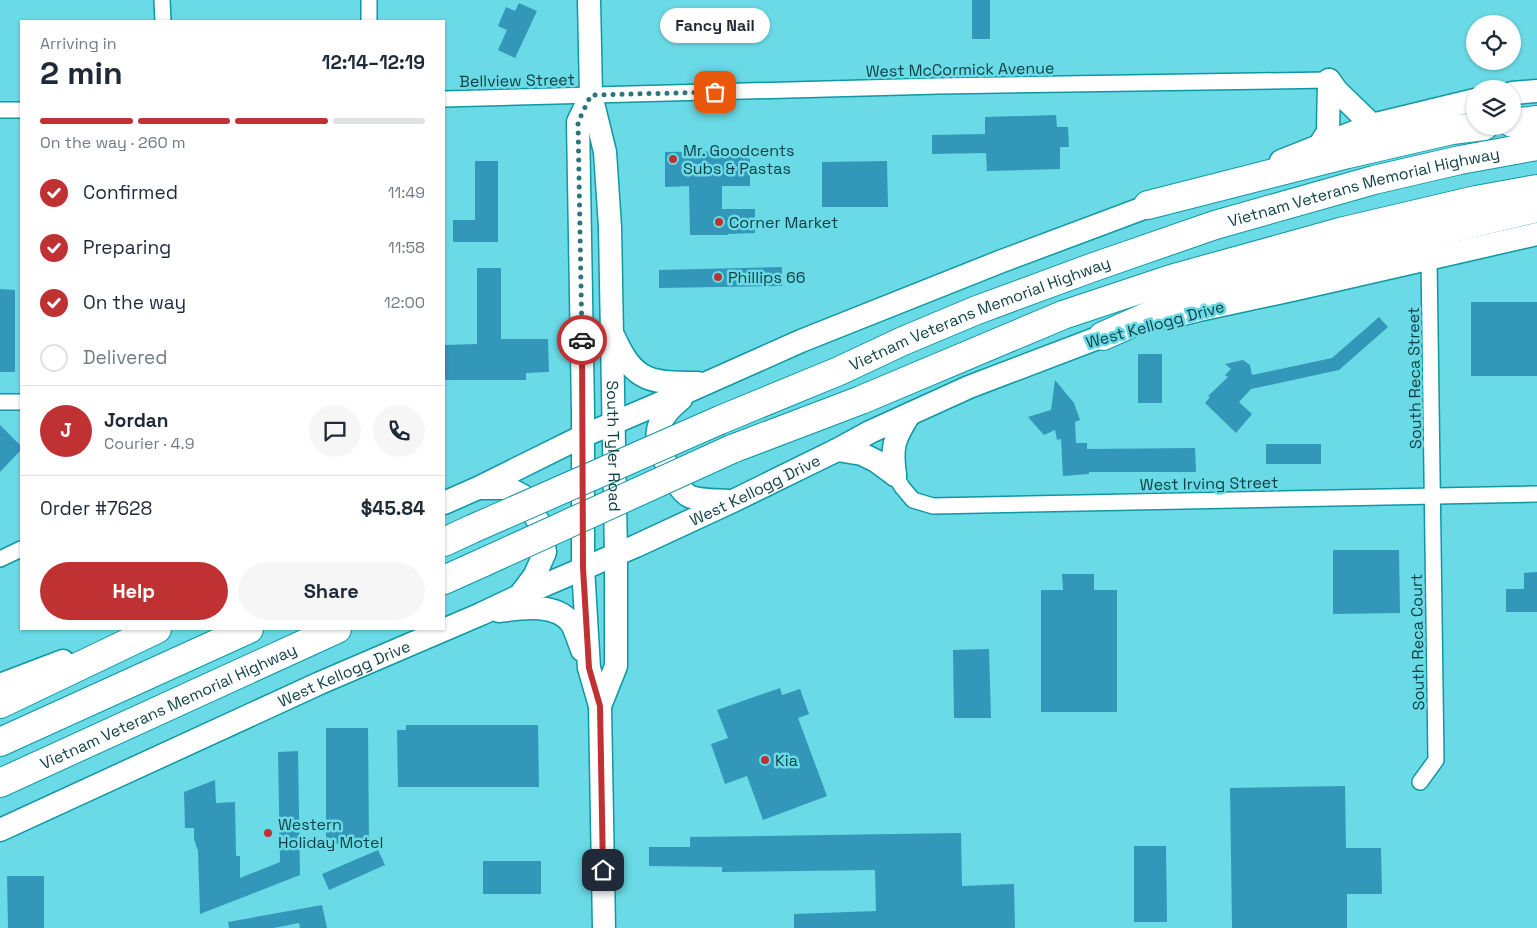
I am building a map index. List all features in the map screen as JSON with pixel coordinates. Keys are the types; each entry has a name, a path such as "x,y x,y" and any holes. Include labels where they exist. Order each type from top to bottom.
{"highway":[{"path":"1521,122 1537,120"},
{"path":"1148,205 1348,154 1466,128"},
{"name":"Vietnam Veterans Memorial Highway","path":"445,542 903,341 977,310 1091,268 1215,225 1374,180 1460,160 1537,146"},
{"name":"Vietnam Veterans Memorial Highway","path":"445,580 732,449 861,400 1063,315 1171,279 1340,232 1476,200 1537,189"},
{"path":"1102,336 1184,300 1297,265 1537,208"},
{"path":"0,704 155,630"},
{"path":"0,742 247,630"},
{"name":"Vietnam Veterans Memorial Highway","path":"0,783 335,630"}],"main road":[{"name":"South Tyler Road","path":"589,0 591,95 605,152 610,227 614,423 616,666 600,706"},
{"path":"1329,80 1337,92 1372,125"},
{"path":"1319,146 1328,132 1329,80"},
{"path":"1521,92 1537,91"},
{"name":"South Tyler Road","path":"591,95 578,122 583,568 589,668 600,706 604,928"},
{"path":"445,503 583,436 801,341 1148,205 1256,171 1372,125 1466,102"},
{"name":"West Kellogg Drive","path":"445,629 733,502 870,432 969,387 1102,336 1199,310 1537,234"},
{"path":"612,332 620,351 632,367 644,377 668,383 699,387"},
{"path":"699,387 668,410 659,424 657,439 661,454 680,488 690,497 733,502"},
{"path":"895,475 892,456 894,442 909,414"},
{"path":"837,450 862,454 876,461 895,475"},
{"path":"478,488 508,488 523,496 541,526 545,552 535,575 519,596"},
{"path":"481,614 524,608 559,613 572,624 589,668"},
{"path":"0,685 145,630"},
{"name":"West Kellogg Drive","path":"0,830 320,683 444,630"}],"street":[{"path":"162,0 163,20"},
{"path":"369,0 369,20"},
{"name":"West McCormick Avenue","path":"591,95 938,86 1329,80"},
{"name":"Bellview Street","path":"445,99 591,95"},
{"path":"0,110 20,110"},
{"name":"South Reca Street","path":"1429,258 1433,497"},
{"path":"0,402 20,402"},
{"name":"West Irving Street","path":"895,475 913,500 933,506 1537,494"},
{"name":"South Reca Court","path":"1420,782 1436,760 1433,497"},
{"path":"0,559 20,549"}],"building":[{"path":"972,0 990,0 990,39 972,39"},
{"path":"519,3 537,11 515,58 498,50 507,30 498,26 506,7 515,11"},
{"path":"1056,115 1057,127 1068,127 1069,147 1060,147 1060,169 987,171 986,153 932,154 932,135 985,134 985,117"},
{"path":"750,151 750,186 722,186 722,209 755,209 755,233 690,235 689,186 665,187 665,152"},
{"path":"475,161 498,161 498,242 453,242 453,220 475,220"},
{"path":"887,161 888,207 822,207 822,162"},
{"path":"782,267 782,286 659,288 659,270"},
{"path":"477,268 501,268 501,339 548,339 549,372 526,373 526,380 445,380 445,345 477,344"},
{"path":"0,289 15,290 15,372 0,372"},
{"path":"1471,302 1537,302 1537,376 1471,376"},
{"path":"1379,317 1388,327 1339,370 1251,389 1239,402 1252,414 1236,433 1205,403 1210,397 1208,396 1228,377 1225,375 1231,369 1225,364 1243,360 1250,365 1252,375 1332,358"},
{"path":"1138,354 1162,354 1162,403 1138,403"},
{"path":"1055,380 1074,403 1080,420 1075,422 1076,443 1087,443 1087,449 1195,448 1196,472 1089,472 1089,474 1063,476 1061,439 1057,440 1055,430 1044,435 1028,417 1051,410"},
{"path":"0,425 20,445 20,451 0,472"},
{"path":"1266,444 1321,444 1321,464 1266,464"},
{"path":"1333,550 1399,550 1400,613 1333,614"},
{"path":"1537,572 1537,612 1506,612 1506,589 1524,589 1524,573"},
{"path":"1062,574 1094,574 1094,590 1117,590 1117,712 1041,712 1041,590 1063,590"},
{"path":"989,649 991,718 954,718 953,650"},
{"name":"Kia","path":"780,688 782,695 800,689 809,714 798,718 827,796 763,820 747,776 725,784 711,744 728,738 717,710"},
{"path":"406,725 538,725 539,787 398,787 397,730 406,730"},
{"path":"326,728 368,728 369,843 326,844"},
{"path":"298,751 300,875 200,914 198,851 194,839 194,828 185,828 184,792 215,780 216,803 235,802 236,856 240,856 240,878 280,862 278,752"},
{"path":"1345,786 1346,848 1381,848 1382,894 1347,894 1347,928 1232,928 1230,788"},
{"path":"961,833 962,886 1014,884 1015,928 794,928 794,914 876,911 875,870 722,872 722,867 649,866 649,847 690,847 690,837"},
{"path":"1134,846 1166,846 1167,922 1134,922"},
{"path":"378,850 385,865 329,890 322,874"},
{"path":"483,861 541,861 541,894 483,894"},
{"path":"7,876 44,876 44,928 8,928"},
{"path":"322,905 327,928 300,928 299,923 274,928 229,928 228,922"}],"way so far":[{"path":"582,340 578,122 591,95 715,92"}],"place":[{"name":"Fancy Nail","path":"715,92"},
{"name":"Mr. Goodcents Subs & Pastas","path":"673,159"},
{"name":"Corner Market","path":"719,222"},
{"name":"Phillips 66","path":"718,277"},
{"name":"Kia","path":"765,760"},
{"name":"Western Holiday Motel","path":"268,833"}],"route":[{"path":"582,340 583,568 589,668 600,706 603,870"}]}
